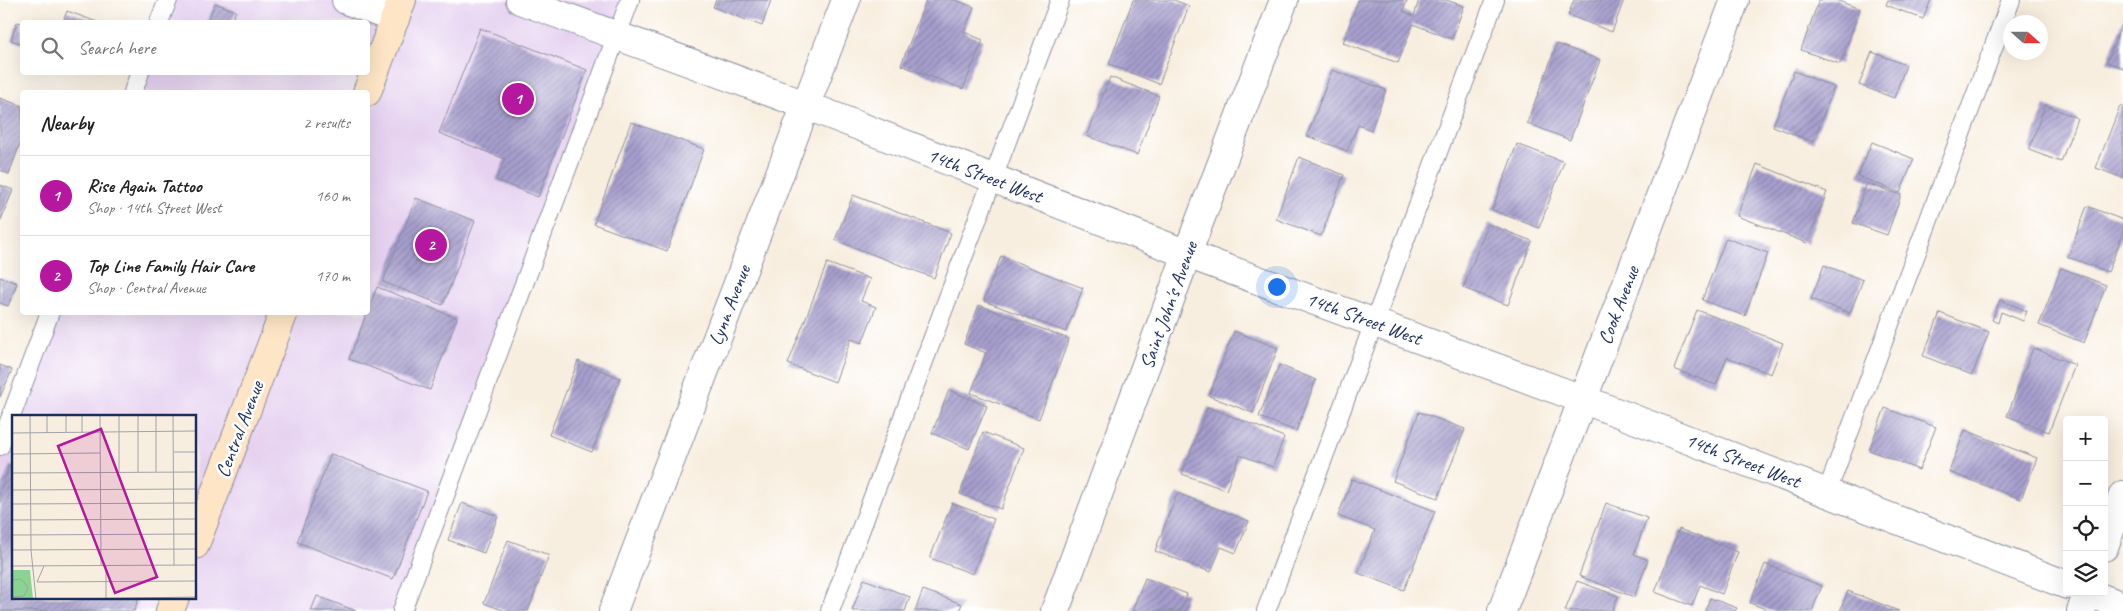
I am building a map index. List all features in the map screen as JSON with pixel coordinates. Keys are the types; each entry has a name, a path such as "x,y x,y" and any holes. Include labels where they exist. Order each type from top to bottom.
{"main road":[{"path":"368,90 399,9"},
{"name":"Central Avenue","path":"196,542 283,315"},
{"path":"170,611 175,598"}],"street":[{"path":"346,0 399,9"},
{"name":"14th Street West","path":"520,0 805,105 1187,254 1375,322 1827,492 2063,587"},
{"name":"Lynn Avenue","path":"613,611 846,0"},
{"name":"Saint John's Avenue","path":"1055,611 1187,254 1284,0"},
{"name":"Cook Avenue","path":"1502,611 1735,0"},
{"path":"2108,536 2123,495"},
{"name":"14th Street West","path":"2086,596 2123,606"}],"lane":[{"path":"160,20 168,0"},
{"path":"402,611 630,0"},
{"path":"830,611 1060,0"},
{"path":"1266,611 1496,0"},
{"path":"1827,492 2011,0"},
{"path":"134,90 139,75"},
{"path":"0,446 49,315"}],"shaded area":[{"path":"168,0 632,0 403,611 0,611 0,445 49,315 370,315 370,90 134,90 139,75 370,75 370,20 160,20"}],"building":[{"path":"716,0 771,0 762,26 713,7"},
{"path":"926,0 955,0 974,7 964,32 983,40 963,89 901,65"},
{"path":"1133,0 1174,0 1189,6 1159,84 1109,64"},
{"path":"1358,0 1407,0 1403,11 1414,16 1419,0 1446,0 1464,6 1452,39 1413,24 1398,63 1343,43"},
{"path":"1574,0 1624,0 1612,32 1568,15"},
{"path":"1819,0 1836,0 1860,9 1840,64 1801,50"},
{"path":"1888,0 1931,0 1923,19 1886,5"},
{"path":"215,3 236,11 232,20 208,20"},
{"path":"67,11 92,20 64,20"},
{"path":"2123,21 2123,68 2107,62"},
{"path":"17,22 20,23 20,43 11,40"},
{"path":"480,28 587,70 538,197 496,180 505,159 439,133"},
{"path":"1557,44 1600,60 1570,140 1527,123"},
{"path":"1872,52 1906,65 1894,98 1859,85"},
{"path":"1332,70 1386,90 1371,130 1358,125 1347,151 1307,136"},
{"path":"1794,71 1834,87 1813,142 1773,126"},
{"path":"1110,77 1159,96 1137,155 1087,136"},
{"path":"0,98 20,105 20,144 9,174 0,170"},
{"path":"2045,105 2077,118 2061,162 2029,150"},
{"path":"2120,106 2123,107 2123,178 2096,168"},
{"path":"631,122 704,149 667,251 594,224"},
{"path":"1872,142 1914,159 1900,193 1858,176"},
{"path":"1517,144 1564,162 1539,228 1492,210"},
{"path":"1299,157 1344,175 1321,236 1276,219"},
{"path":"1757,164 1827,192 1807,243 1737,216"},
{"path":"1867,183 1901,195 1887,235 1853,223"},
{"path":"0,185 13,190 0,222"},
{"path":"853,195 951,233 934,278 835,240"},
{"path":"416,198 475,221 443,305 383,282"},
{"path":"2087,206 2123,220 2123,233 2108,272 2068,257"},
{"path":"1488,224 1532,241 1508,305 1463,288"},
{"path":"1726,238 1768,253 1745,316 1702,300"},
{"path":"1001,256 1083,288 1066,332 984,301"},
{"path":"827,263 870,279 861,301 876,307 862,343 851,339 835,382 788,364"},
{"path":"1824,265 1863,280 1850,313 1811,299"},
{"path":"2061,268 2106,285 2084,343 2039,325"},
{"path":"0,277 17,283 8,306 0,303"},
{"path":"377,287 457,318 430,390 349,359 366,315 370,315 370,305"},
{"path":"2000,300 2027,311 2023,321 2001,312 1998,323 1992,320"},
{"path":"979,305 1069,339 1039,419 971,393 986,353 964,344"},
{"path":"1697,310 1783,343 1771,374 1727,357 1716,385 1674,369"},
{"path":"1940,313 1989,332 1972,375 1923,356"},
{"path":"1234,331 1278,348 1253,413 1209,396"},
{"path":"2033,348 2075,365 2049,432 2007,416"},
{"path":"578,361 620,378 592,452 549,435"},
{"path":"0,365 12,370 0,397"},
{"path":"1279,365 1316,380 1296,431 1259,417"},
{"path":"949,390 987,406 969,449 932,433"},
{"path":"1208,407 1284,437 1273,467 1240,455 1226,490 1182,474"},
{"path":"1885,408 1936,427 1919,470 1869,450"},
{"path":"1419,412 1465,429 1438,498 1393,481"},
{"path":"1965,430 2037,458 2021,499 1949,472"},
{"path":"983,432 1024,448 1001,509 960,494"},
{"path":"331,454 427,491 393,579 297,542"},
{"path":"10,465 12,466 12,598 139,598 134,611 0,611 0,491"},
{"path":"1352,479 1435,511 1404,590 1358,573 1375,530 1338,516"},
{"path":"1177,493 1249,521 1236,553 1221,547 1211,572 1155,551"},
{"path":"462,503 498,516 484,553 448,540"},
{"path":"952,503 994,519 973,574 930,558"},
{"path":"1606,503 1647,518 1634,554 1648,560 1634,597 1579,576"},
{"path":"1679,529 1738,552 1722,594 1700,585 1692,606 1655,592"},
{"path":"508,540 549,555 528,611 505,611 484,603"},
{"path":"1765,564 1822,586 1812,611 1771,611 1750,603"},
{"path":"1145,578 1187,594 1181,611 1132,611"},
{"path":"864,579 910,597 905,611 852,611"},
{"path":"1577,581 1618,596 1612,611 1565,611"},
{"path":"923,590 962,604 959,611 915,611"},
{"path":"1848,591 1899,611 1840,611"},
{"path":"317,596 356,611 311,611"},
{"path":"1710,598 1737,608 1735,611 1705,611"}],"place":[{"name":"Rise Again Tattoo","path":"518,99"},
{"name":"Top Line Family Hair Care","path":"431,245"}]}
